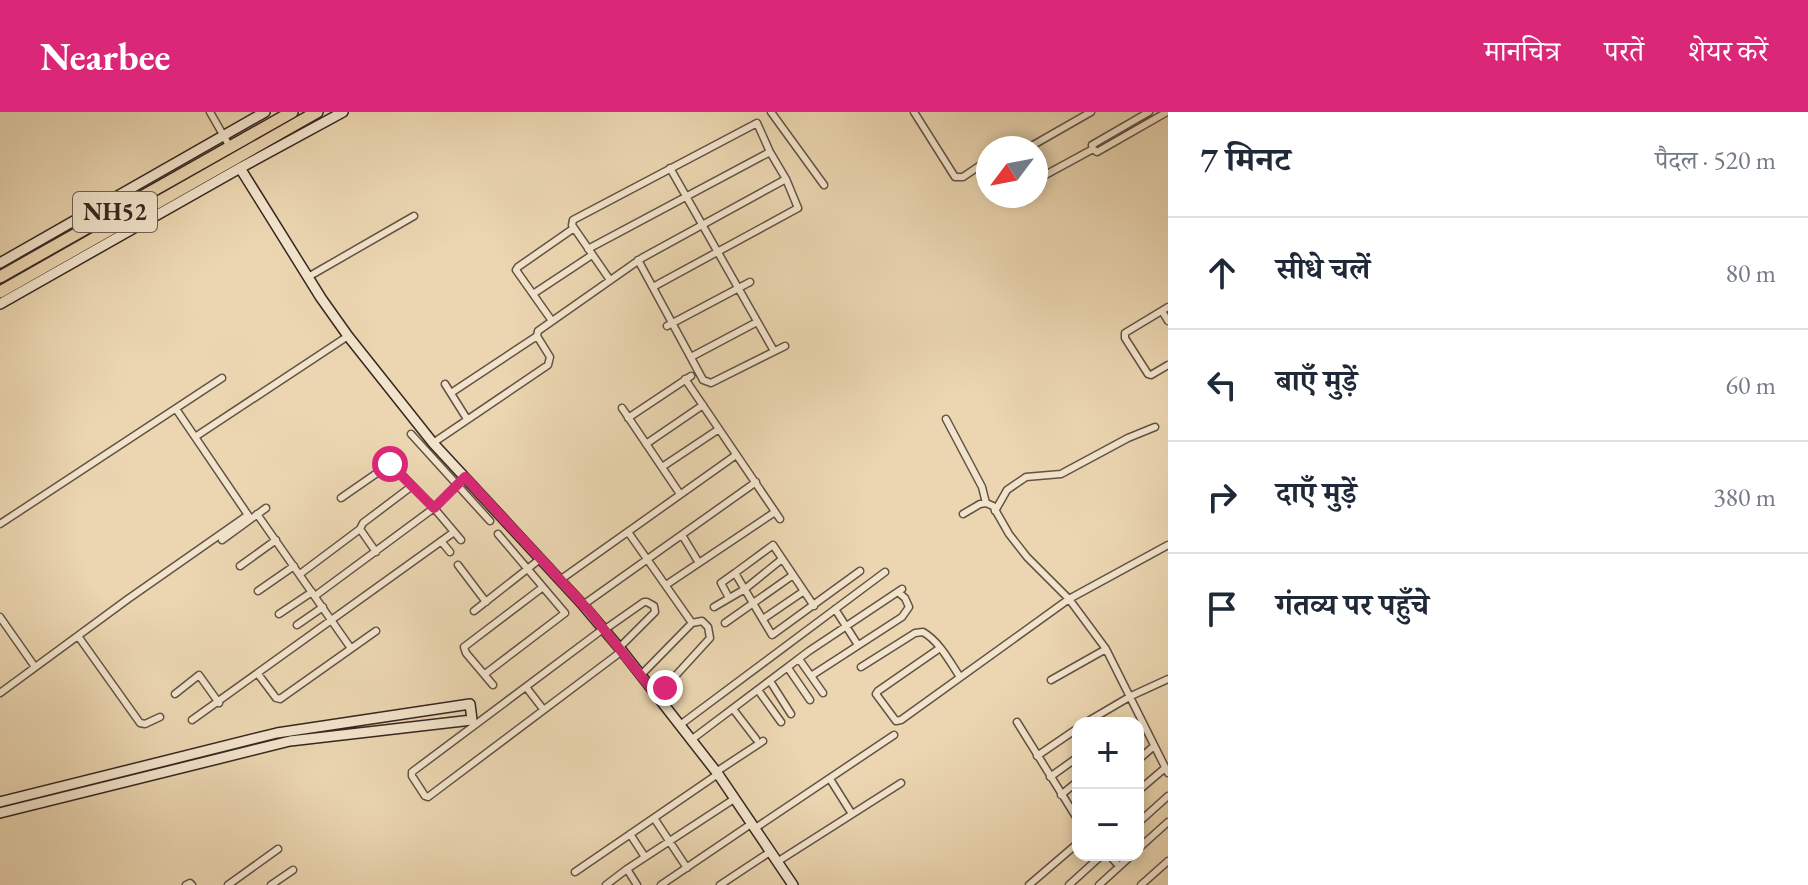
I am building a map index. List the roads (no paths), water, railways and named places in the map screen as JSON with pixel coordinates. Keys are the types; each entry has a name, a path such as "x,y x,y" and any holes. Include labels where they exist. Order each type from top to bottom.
{"highway":[{"name":"NH52","path":"0,277 292,112"},
{"name":"NH52","path":"0,292 152,211 317,112"},
{"path":"117,197 136,201"}],"street":[{"path":"210,112 230,148"},
{"path":"0,262 265,112"},
{"path":"0,304 152,211 343,112"},
{"path":"771,112 824,185"},
{"path":"914,112 955,177 963,177 976,168"},
{"path":"1048,137 1091,112"},
{"path":"1093,149 1092,145 1149,112"},
{"path":"1093,149 1097,152 1167,112"},
{"path":"610,280 571,222 757,123 786,179 796,210 653,287"},
{"path":"1048,173 1093,149"},
{"path":"533,294 590,252 770,152"},
{"path":"240,168 348,336 433,443 620,649 717,773 793,885"},
{"path":"670,168 774,351"},
{"path":"451,393 537,336 538,331 638,260 786,179"},
{"path":"308,277 414,216"},
{"path":"552,321 518,273 518,267 574,228"},
{"path":"638,260 669,324 703,380 711,383 785,346"},
{"path":"669,324 750,282"},
{"path":"1168,321 1165,309 1125,333 1125,338 1148,374 1168,365"},
{"path":"691,357 757,322"},
{"path":"195,437 348,336"},
{"path":"433,443 548,365 548,353 537,336"},
{"path":"0,524 222,378"},
{"path":"628,418 688,378 780,519"},
{"path":"445,384 467,419"},
{"path":"646,444 703,405"},
{"path":"622,408 680,494"},
{"path":"0,693 248,515 176,409"},
{"path":"946,419 982,487 986,503"},
{"path":"995,511 1007,490 1026,477 1061,474 1155,427"},
{"path":"662,467 719,429"},
{"path":"411,434 490,521"},
{"path":"382,454 461,540"},
{"path":"560,580 736,455"},
{"path":"341,498 390,464"},
{"path":"279,614 376,552 434,508 465,477"},
{"path":"583,605 756,482"},
{"path":"300,574 412,486"},
{"path":"963,514 980,504 993,506 1027,557 1069,599 1106,649 1131,696 1138,717"},
{"path":"222,540 266,508"},
{"path":"666,585 775,512"},
{"path":"257,514 350,647"},
{"path":"360,529 376,552"},
{"path":"192,720 454,532"},
{"path":"628,532 692,623"},
{"path":"485,674 565,613 498,534"},
{"path":"682,535 699,563"},
{"path":"240,566 276,540"},
{"path":"441,541 450,552"},
{"path":"729,598 721,583 773,545 814,606"},
{"path":"940,648 876,694 898,722 1069,599 1168,545"},
{"path":"474,611 540,559"},
{"path":"714,607 745,589 782,559"},
{"path":"458,565 486,602"},
{"path":"258,591 294,566"},
{"path":"772,635 860,571"},
{"path":"680,725 885,572"},
{"path":"735,573 782,648"},
{"path":"725,623 793,575"},
{"path":"493,685 464,647 543,587"},
{"path":"691,740 799,659 900,590 909,610 902,617 811,676"},
{"path":"763,619 804,591"},
{"path":"644,602 654,606 655,612 620,649 432,794 425,796 412,772 644,602"},
{"path":"297,625 323,607"},
{"path":"835,609 858,645"},
{"path":"0,617 35,667"},
{"path":"641,675 692,623 702,621 708,627 710,638 657,696"},
{"path":"258,674 280,699 376,631"},
{"path":"861,667 915,633 923,632 940,648 960,677"},
{"path":"78,636 140,723 160,717"},
{"path":"1051,680 1106,649"},
{"path":"799,659 823,693"},
{"path":"788,668 810,700"},
{"path":"175,694 199,675 219,703"},
{"path":"1095,717 1168,679"},
{"path":"770,681 791,714"},
{"path":"526,687 543,709"},
{"path":"758,690 781,722"},
{"path":"0,802 277,733 470,704 472,720 290,741 0,813"},
{"path":"575,872 760,740 733,709"},
{"path":"1017,722 1072,809"},
{"path":"1141,789 1166,770 1144,729"},
{"path":"1037,756 1072,732"},
{"path":"661,885 894,735"},
{"path":"1144,757 1168,748"},
{"path":"1050,777 1072,761"},
{"path":"830,779 852,814"},
{"path":"777,862 901,783"},
{"path":"1061,795 1072,786"},
{"path":"1144,818 1168,796"},
{"path":"606,885 734,799"},
{"path":"654,818 687,868"},
{"path":"1144,844 1168,822"},
{"path":"630,834 645,857"},
{"path":"1029,885 1072,848"},
{"path":"228,885 278,849"},
{"path":"720,885 770,852"},
{"path":"1069,885 1095,861"},
{"path":"1114,861 1119,866"},
{"path":"1099,885 1125,861"},
{"path":"1141,885 1168,861"},
{"path":"627,869 637,885"},
{"path":"271,885 293,870"},
{"path":"186,885 192,885"}]}
